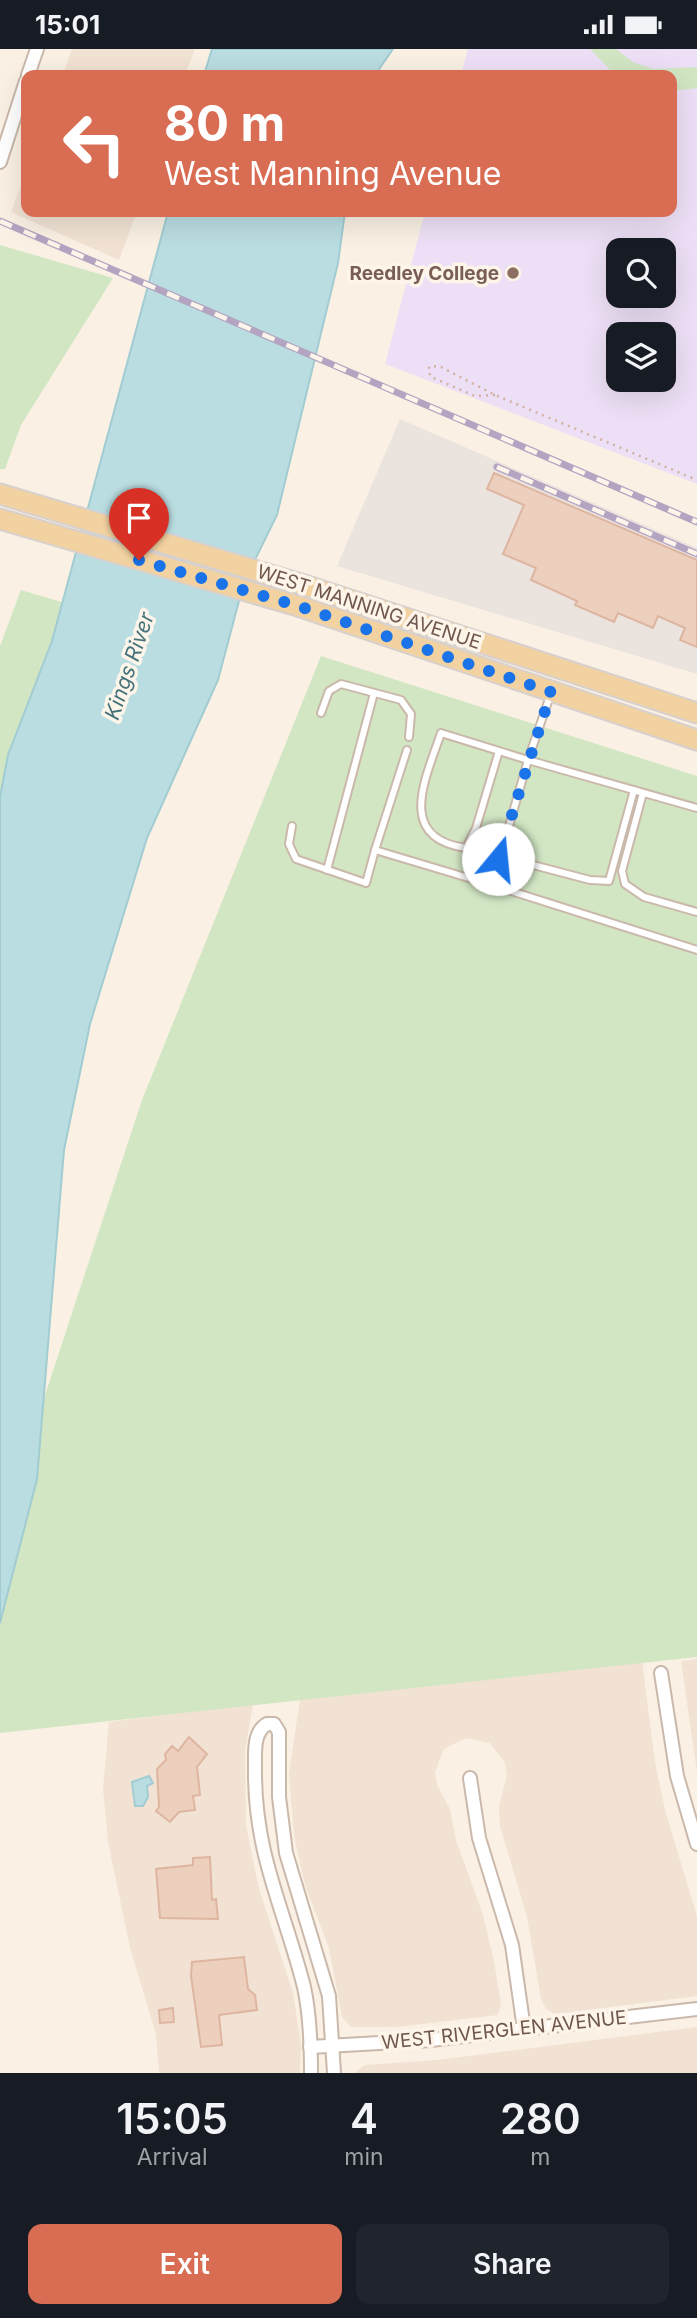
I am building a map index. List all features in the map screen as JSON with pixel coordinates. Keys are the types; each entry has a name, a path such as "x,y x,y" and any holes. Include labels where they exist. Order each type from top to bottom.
{"main road":[{"name":"WEST MANNING AVENUE","path":"7,496 304,585 697,713"},
{"name":"WEST MANNING AVENUE","path":"3,520 298,606 697,740"}],"street":[{"path":"30,70 37,49"},
{"path":"0,162 21,97"},
{"path":"662,1673 677,1776 697,1844"},
{"path":"311,2073 304,1990 268,1875 258,1824 255,1758 257,1737 267,1724 274,1724 279,1732 279,1797 286,1853 298,1900 323,1968 334,2046 334,2073"},
{"path":"470,1778 479,1838 512,1945 524,2029"},
{"name":"WEST RIVERGLEN AVENUE","path":"310,2047 524,2029 697,2009"}],"lane":[{"path":"321,713 329,691 341,684 401,700 411,714 410,737"},
{"path":"492,885 528,760 551,692"},
{"path":"327,870 374,693"},
{"path":"499,751 476,828 466,848 447,845 429,834 419,799 441,733 697,808"},
{"path":"292,826 289,844 296,859 366,883 407,750"},
{"path":"499,856 590,880 609,881 634,790"},
{"path":"643,793 622,871 625,884 644,897 697,912"},
{"path":"375,850 697,950"}],"path":[{"path":"495,395 475,395 431,377 428,370 430,366 441,367 495,395 697,480"}],"shaded area":[{"path":"72,49 195,49 187,70 65,70"},
{"name":"Reedley College","path":"468,49 697,49 697,484 385,364 424,217 677,217 677,70 462,70"},
{"path":"21,185 21,216 11,212"},
{"path":"22,217 135,217 119,260"},
{"path":"400,419 697,548 697,674 337,566"},
{"path":"697,1659 697,1772 681,1661"},
{"path":"642,1661 655,1762 665,1810 697,1916 697,1996 556,2014 546,2009 541,1999 527,1917 500,1826 499,1806 507,1776 505,1763 490,1743 466,1738 444,1749 435,1772 437,1785 450,1809 456,1840 483,1915 501,2004 498,2015 397,2027 351,2027 342,2017 329,1948 305,1885 294,1836 289,1774 300,1699"},
{"path":"253,1704 245,1752 246,1825 259,1889 293,1993 301,2045 300,2073 159,2073 156,2034 130,1948 108,1842 103,1789 109,1722"},
{"path":"697,2027 697,2073 354,2073 365,2065 437,2060"}],"green space":[{"path":"590,49 616,49 633,62 653,69 697,67 697,88 677,90 677,70 610,70"},
{"path":"0,245 113,278 21,425 5,469 0,469"},
{"path":"21,590 75,606 0,840 0,646"},
{"path":"321,656 697,776 697,1657 0,1733 0,1532 142,1100"}],"water":[{"path":"212,49 393,49 378,70 206,70"},
{"name":"Kings River","path":"167,217 344,217 338,263 277,515 244,582 218,680 147,838 90,1024 64,1150 37,1479 0,1623 0,797 8,755 52,641"},
{"path":"149,1776 153,1783 147,1786 148,1797 143,1806 135,1806 132,1782"}],"building":[{"path":"494,473 697,560 697,647 680,640 685,628 658,616 653,628 618,613 614,622 575,605 577,601 531,580 536,568 503,554 524,505 487,489"},
{"path":"189,1737 207,1754 197,1767 200,1795 193,1796 195,1810 179,1812 170,1822 156,1811 159,1807 157,1769 166,1760 165,1754 172,1746 178,1751"},
{"path":"210,1857 212,1900 216,1899 218,1919 160,1918 156,1869 193,1865 193,1858"},
{"path":"244,1957 248,1989 255,1995 257,2010 219,2015 222,2045 201,2047 191,1976 192,1962"},
{"path":"173,2008 174,2022 160,2023 159,2010"}],"railway":[{"path":"0,221 697,522"},
{"path":"497,467 697,554"}],"place":[{"name":"Reedley College","path":"513,273"}],"route":[{"path":"139,560 298,606 551,692 498,859"}]}
